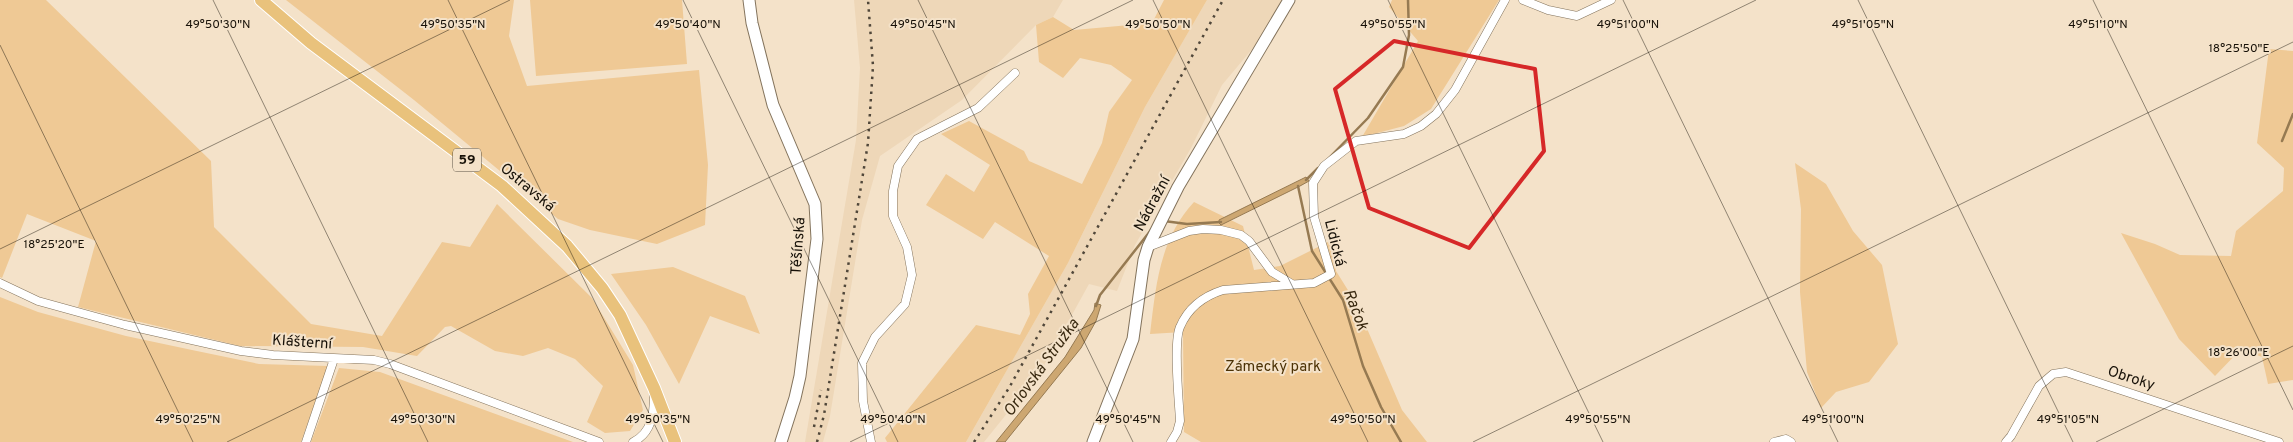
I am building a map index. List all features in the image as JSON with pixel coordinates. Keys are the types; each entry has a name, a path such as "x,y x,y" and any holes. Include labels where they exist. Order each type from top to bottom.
{"main road":[{"name":"Ostravská","path":"261,0 311,43 502,186 556,234 582,262 612,303 627,328 675,438"}],"street":[{"name":"Těšínská","path":"749,0 752,23 774,105 815,204 817,219 817,239 800,376 796,398 781,442"},
{"name":"Nádražní","path":"1093,442 1133,339 1144,260 1148,247 1178,187 1289,0"},
{"name":"Lidická","path":"1171,442 1177,432 1180,421 1177,344 1179,328 1196,303 1209,294 1223,290 1314,283 1331,274 1314,217 1313,183 1324,166 1356,141 1404,134 1421,126 1436,114 1455,90 1504,0"},
{"path":"1523,0 1548,10 1577,16 1611,0"},
{"path":"871,442 863,401 862,363 875,337 905,304 912,275 907,247 893,216 893,191 898,166 917,139 978,108 1014,73"},
{"path":"1148,247 1189,231 1203,229 1221,230 1241,235 1249,241 1272,272 1292,284"},
{"name":"Klášterní","path":"0,283 38,301 125,325 241,351 274,356 374,360 390,364 599,442"},
{"path":"306,442 334,359"},
{"name":"Obroky","path":"2006,442 2012,436 2039,386 2053,374 2066,372 2279,442"},
{"path":"633,442 645,434 650,425 654,410 654,388"},
{"path":"1774,442 1786,439 1792,442"}],"highlighted area":[{"path":"1394,41 1535,69 1544,151 1469,248 1369,208 1335,89"}],"shaded area":[{"path":"854,0 1063,0 1053,17 1036,25 962,100 880,156 862,220 830,416 823,442 805,442 856,140 860,68"},
{"path":"1207,0 1282,0 1258,42 1222,85 1191,148 1135,245 1117,291 1089,284 1041,371 984,442 966,442 1068,263 1145,107"},
{"path":"1306,177 1309,181 1300,186 1221,225 1219,223 1219,220"},
{"path":"1095,303 1101,305 1096,321 1081,348 1005,442 996,442 1065,357 1094,310"}],"green space":[{"path":"0,0 46,0 211,161 214,227 311,324 382,336 442,242 470,247 497,204 592,298 633,365 643,410 630,431 605,433 587,422 603,386 575,359 548,348 523,356 495,351 451,326 445,327 417,356 363,347 240,346 78,307 96,241 27,214 2,278 0,277"},
{"path":"286,0 514,0 509,36 527,86 699,70 708,165 705,225 657,244 590,230 558,219 414,100"},
{"path":"530,0 682,0 687,64 536,76"},
{"path":"1164,0 1207,0 1145,107 1068,263 966,442 887,442 885,438 976,325 1020,335 1030,314 1028,294 1049,256 995,222 983,239 926,205 946,174 974,192 990,165 941,134 969,121 1024,151 1029,161 1082,184 1102,143 1109,112 1132,80 1111,65 1080,58 1063,78 1039,62 1036,25 1053,17 1074,30 1152,23"},
{"path":"1392,0 1499,0 1431,109 1404,126 1362,137 1418,41 1389,7"},
{"path":"2269,49 2293,51 2293,380 2268,384 2262,357 2241,349 2215,376 2179,339 2121,233 2155,244 2180,255 2231,256 2236,231 2283,191 2284,168 2257,143"},
{"path":"1795,163 1826,184 1853,231 1882,265 1898,344 1869,382 1836,392 1821,408 1807,372 1800,292 1801,209"},
{"name":"Zámecký park","path":"1194,202 1243,226 1254,270 1280,266 1330,241 1336,271 1356,303 1402,410 1427,442 1201,442 1184,432 1183,332 1150,334 1157,281 1166,248 1182,217"},
{"path":"673,267 745,296 760,334 710,316 679,384 646,325 611,274"},
{"path":"0,297 38,312 126,336 192,350 259,364 328,366 301,442 0,442"},
{"path":"339,368 380,372 573,442 311,442"}],"waterway":[{"name":"Orlovská Stružka","path":"1328,159 1368,118 1403,67 1409,35 1408,0"},
{"path":"2282,141 2293,114"},
{"name":"Orlovská Stružka","path":"1306,180 1318,168"},
{"name":"Račok","path":"1298,186 1312,251 1343,300 1363,366 1381,407 1401,442"},
{"name":"Orlovská Stružka","path":"1164,221 1187,224 1221,222"},
{"name":"Orlovská Stružka","path":"1096,306 1100,295 1151,230"}],"railway":[{"path":"817,442 824,415 868,143 873,66 868,0"},
{"path":"974,442 1009,388 1223,0"},
{"path":"814,427 821,390"}]}
